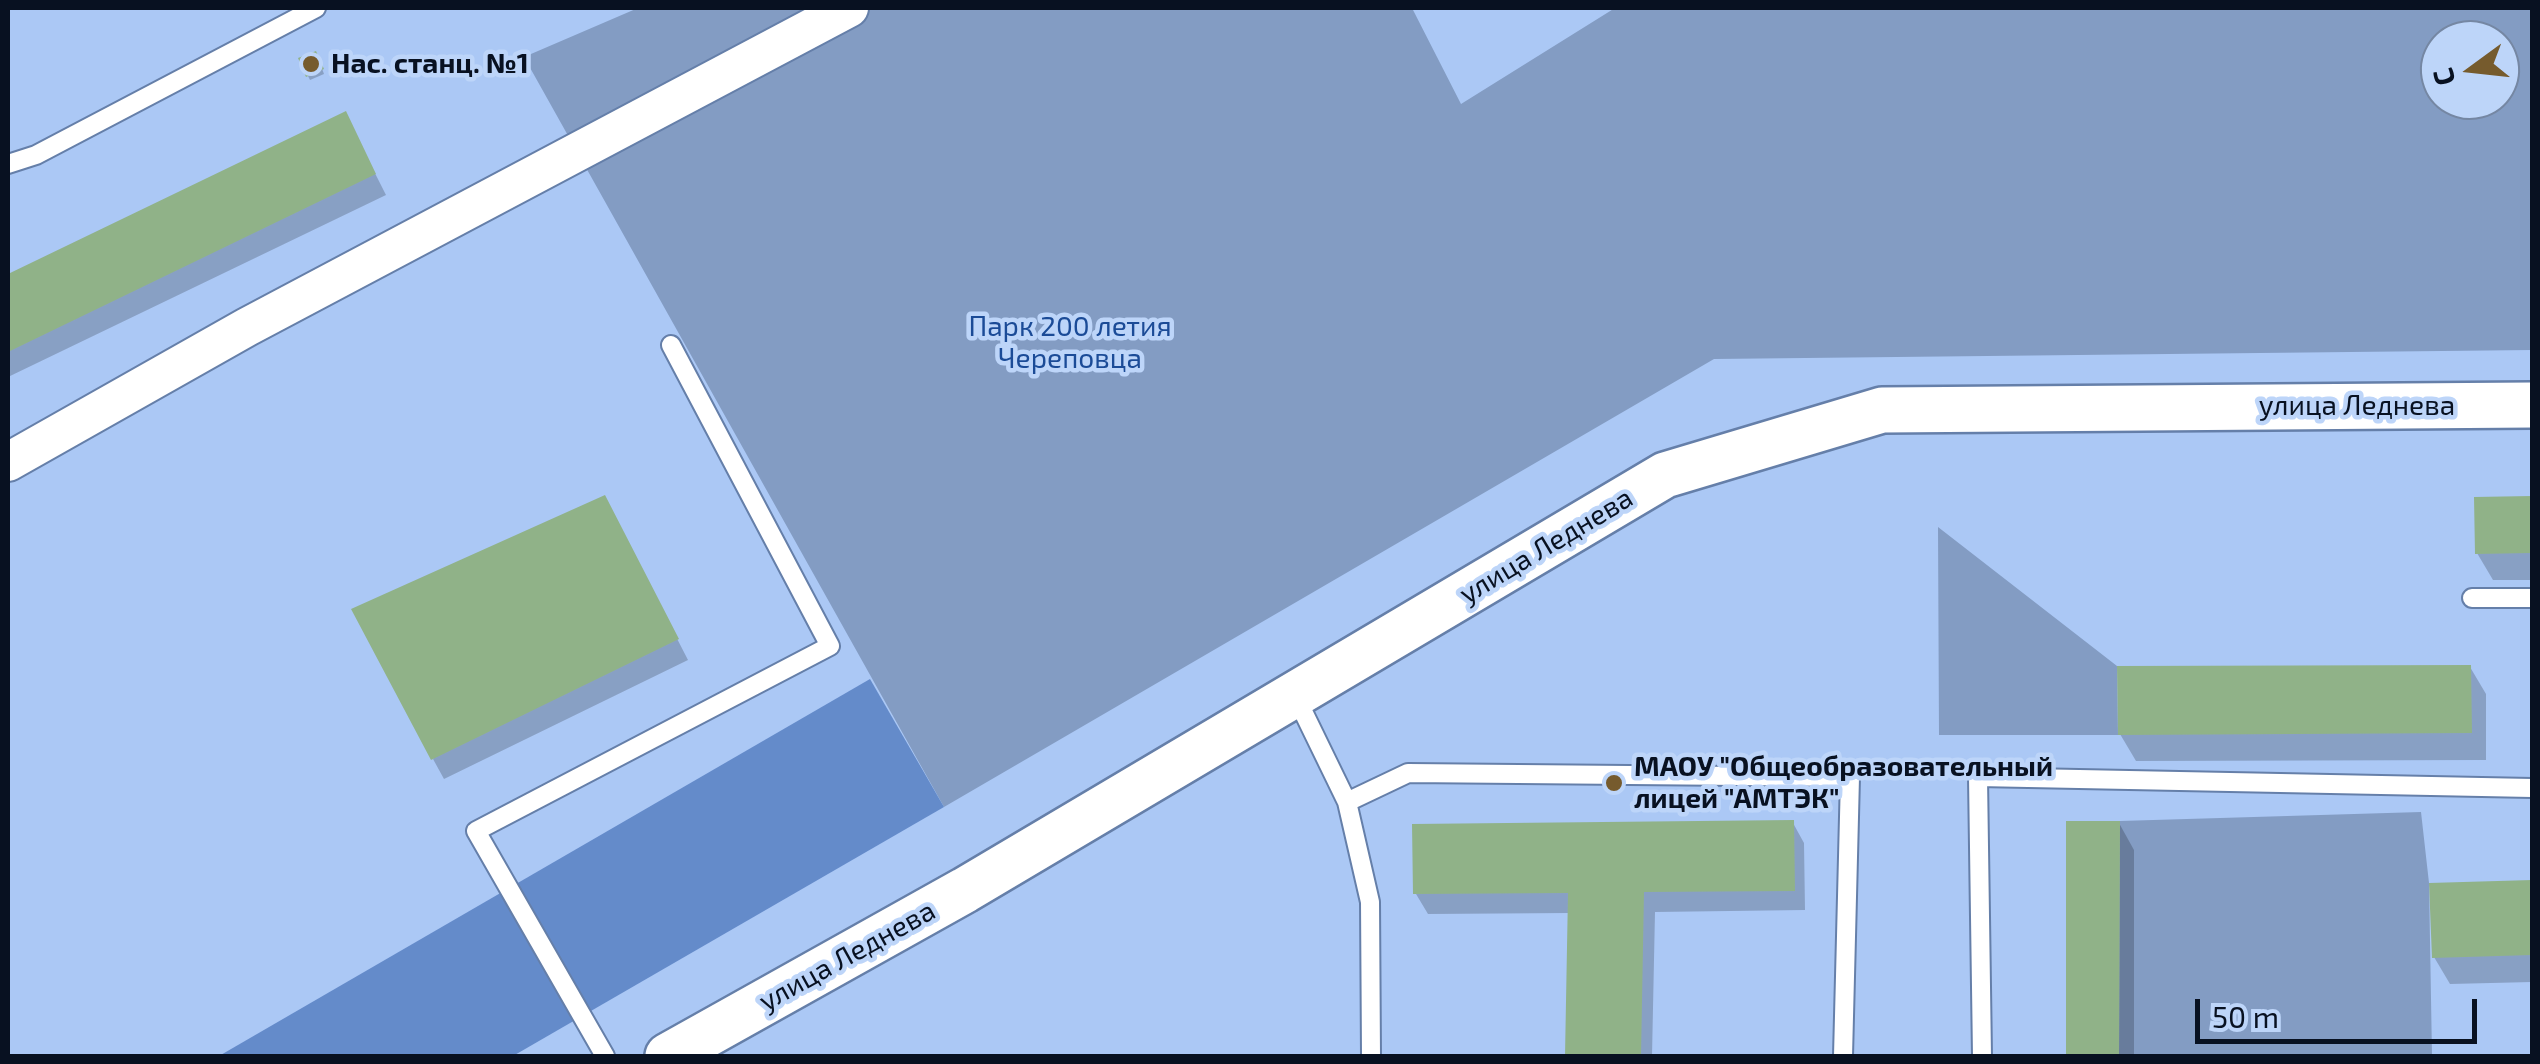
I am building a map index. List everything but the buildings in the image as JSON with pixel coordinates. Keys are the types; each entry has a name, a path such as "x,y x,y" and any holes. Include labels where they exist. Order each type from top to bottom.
{"street":[{"path":"8,462 247,327 849,8"},
{"name":"улица Леднева","path":"668,1056 965,890 1665,476 1882,410 2532,405"}],"lane":[{"path":"8,164 36,154 316,8"},
{"path":"605,1056 476,831 830,646 671,345"},
{"path":"2472,598 2532,598"},
{"path":"1294,695 1347,802 1370,902 1370,1056"},
{"path":"1347,802 1408,773 1850,777 1843,1056"},
{"path":"1982,1056 1978,777 2532,788"}],"green space":[{"name":"Парк 200 летия Череповца","path":"638,8 1412,8 1461,104 1615,8 2532,8 2532,350 1714,359 944,807 524,57"},
{"path":"1938,527 2117,666 2118,735 1939,735"},
{"path":"2421,812 2429,883 2432,1056 2119,1056 2120,821"}],"shaded area":[{"path":"870,679 944,807 513,1056 219,1056"}],"place":[{"name":"Нас. станц. №1","path":"311,64"},
{"name":"МАОУ \"Общеобразовательный лицей \"АМТЭК\"","path":"1614,783"}]}
